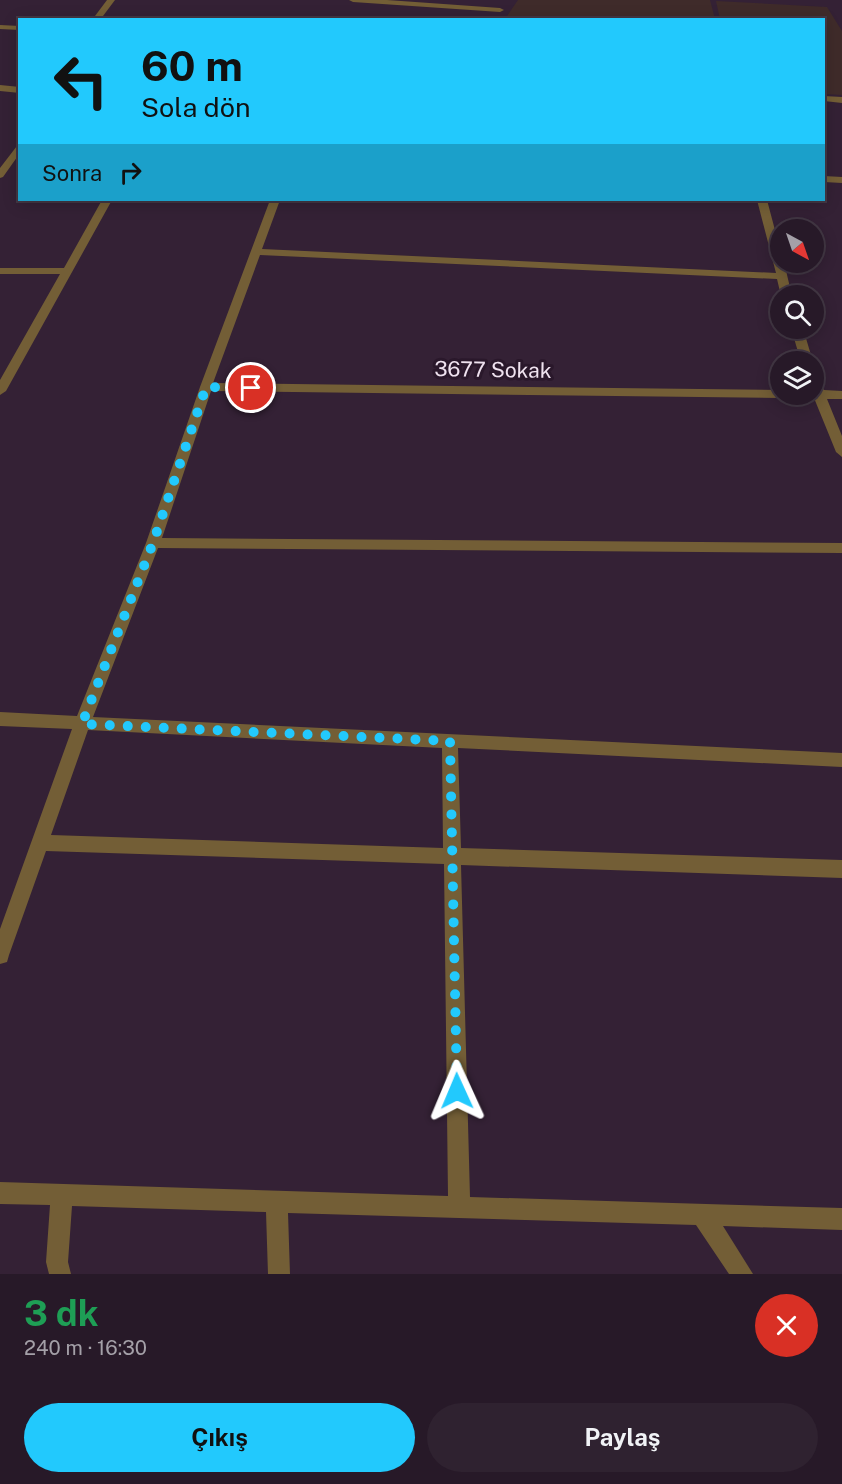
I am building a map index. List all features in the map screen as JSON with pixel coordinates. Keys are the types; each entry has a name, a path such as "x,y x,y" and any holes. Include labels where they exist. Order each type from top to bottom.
{"street":[{"path":"98,18 111,0"},
{"path":"353,0 500,10"},
{"path":"494,18 506,0"},
{"path":"0,27 18,28"},
{"path":"0,88 18,90"},
{"path":"825,99 842,100"},
{"path":"0,175 18,148"},
{"path":"825,179 842,180"},
{"path":"0,391 106,201"},
{"path":"0,955 42,843 82,724 153,543 206,387 275,201"},
{"path":"762,201 784,285"},
{"path":"255,252 781,276"},
{"path":"0,271 67,271"},
{"name":"3677 Sokak","path":"206,387 770,394"},
{"path":"824,394 842,395"},
{"path":"820,405 842,452"},
{"path":"153,543 842,548"},
{"path":"0,719 842,760"},
{"path":"450,741 459,1207"},
{"path":"42,843 842,869"},
{"path":"0,1193 842,1218"},
{"path":"60,1274 57,1262 62,1195"},
{"path":"277,1201 279,1274"},
{"path":"702,1215 741,1274"}],"shaded area":[{"path":"518,0 710,0 715,18 506,18"},
{"path":"716,1 827,7 842,31 842,95 825,94 825,18 720,18"}],"route":[{"path":"251,388 206,387 153,543 82,724 450,741 457,1091"}]}
